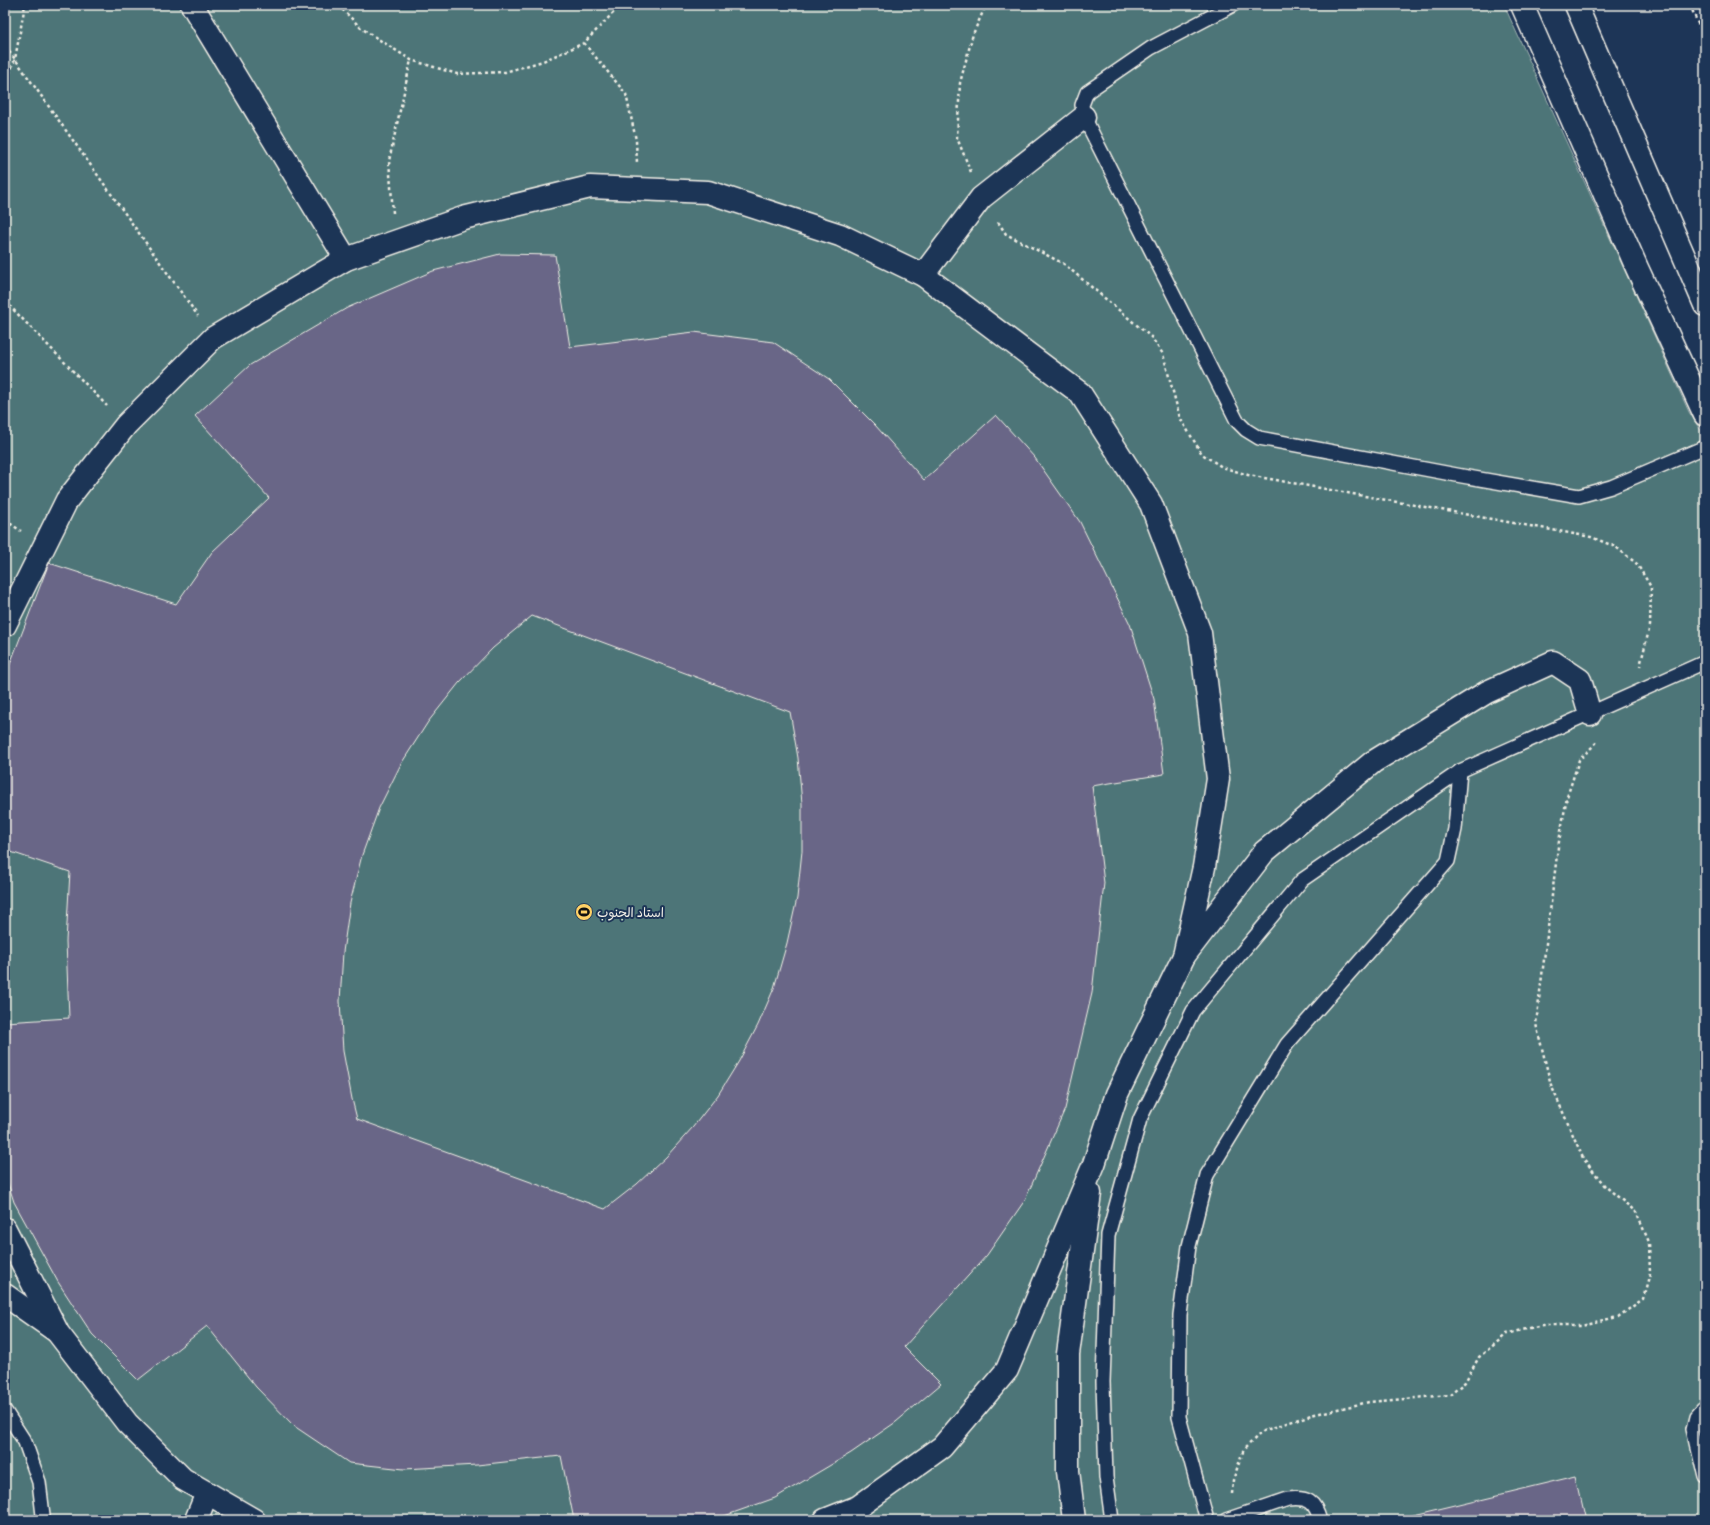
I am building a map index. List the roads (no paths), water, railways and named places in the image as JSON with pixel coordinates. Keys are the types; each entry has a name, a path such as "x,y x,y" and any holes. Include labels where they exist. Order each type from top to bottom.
{"street":[{"path":"192,5 346,259"},
{"path":"1522,5 1637,268 1705,415"},
{"path":"1576,5 1705,305"},
{"path":"923,275 981,198 1084,117"},
{"path":"5,625 67,500 126,425 213,338 346,259 463,218 590,187 708,192 840,235 923,275 1080,393 1151,504 1200,633 1218,779 1204,867 1184,956"},
{"path":"825,1520 858,1507 942,1447 1007,1370 1094,1164 1117,1094 1184,956 1264,852 1373,762 1487,692 1553,662 1580,680 1590,714"},
{"path":"1074,1520 1068,1471 1068,1354 1094,1164"},
{"path":"5,1228 58,1333 127,1423 183,1479 254,1520"},
{"path":"5,1295 58,1333"},
{"path":"196,1520 207,1493"}],"lane":[{"path":"1233,5 1151,48 1087,92 1082,105 1084,117 1237,421 1246,430 1259,438 1579,496 1611,487 1705,447"},
{"path":"1112,1520 1106,1477 1103,1382 1108,1235 1140,1119 1193,1011 1302,880 1460,772 1705,662"},
{"path":"1207,1520 1179,1417 1180,1315 1189,1246 1207,1175 1287,1044 1448,861 1455,829 1460,772"},
{"path":"1705,1408 1697,1417 1694,1429 1705,1476"},
{"path":"5,1411 24,1442 39,1482 42,1520"},
{"path":"1235,1518 1288,1499 1297,1498 1305,1499 1317,1508 1320,1520"}],"place":[{"name":"استاد الجنوب","path":"584,912"}]}
